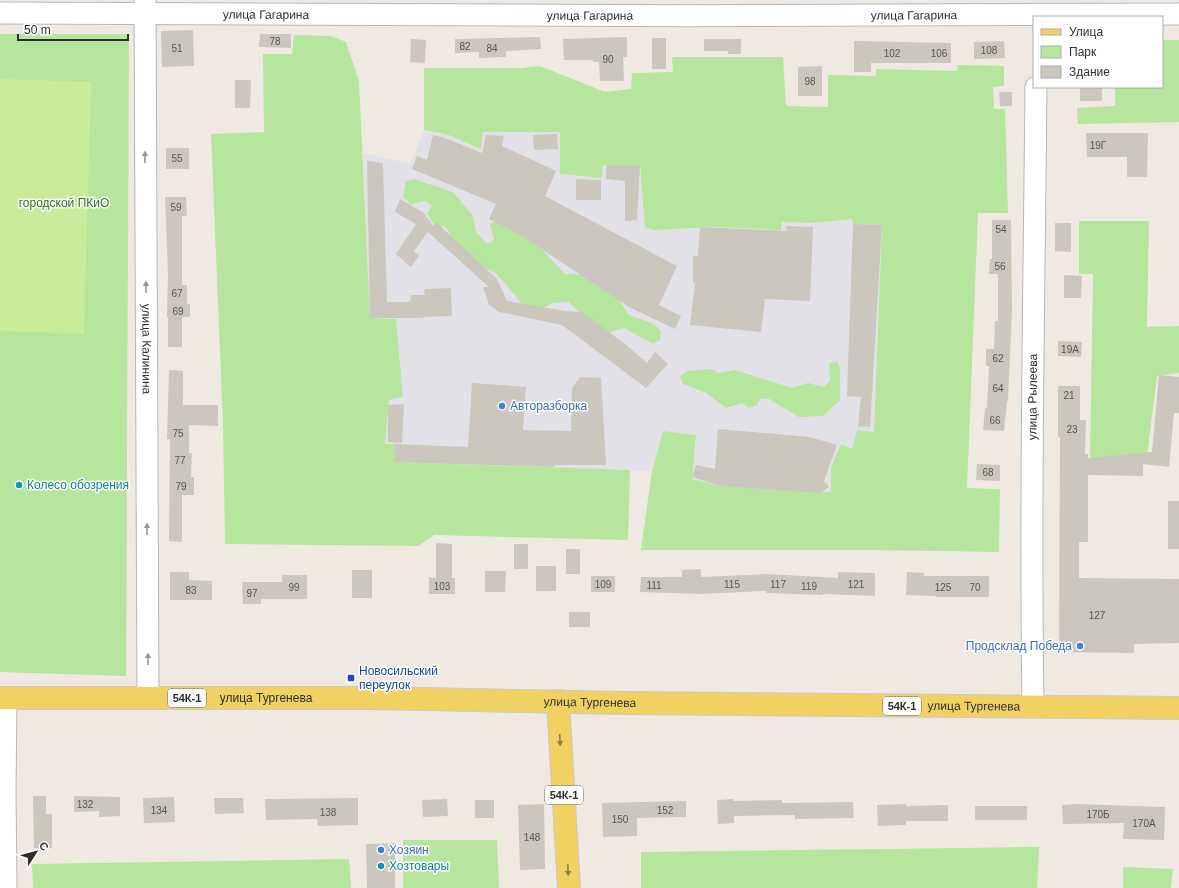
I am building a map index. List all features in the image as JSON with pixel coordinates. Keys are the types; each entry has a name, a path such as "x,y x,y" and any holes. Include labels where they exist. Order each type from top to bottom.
{"main road":[{"name":"улица Тургенева","path":"3,698 368,698 1179,708"},
{"name":"54К-1","path":"558,701 569,888"}],"street":[{"name":"улица Гагарина","path":"0,12 145,7 372,7 1037,11 1179,14"},
{"name":"улица Калинина","path":"145,7 148,698"},
{"name":"улица Рылеева","path":"1033,707 1032,457 1036,88"},
{"path":"3,698 6,888"}],"shaded area":[{"path":"424,130 446,134 481,149 483,132 560,132 601,178 603,165 640,165 645,226 653,230 714,227 781,230 781,222 813,223 852,219 853,224 882,225 874,432 852,450 841,444 831,468 831,492 720,486 691,479 696,435 663,431 652,471 394,462 385,444 389,400 402,397 396,319 370,318 363,153 410,164"}],"green space":[{"name":"городской ПКиО","path":"0,34 129,34 126,676 0,672"},
{"path":"294,35 331,36 346,42 359,81 370,318 396,319 403,397 389,400 385,444 395,444 394,462 630,470 628,540 434,535 418,546 225,544 223,424 211,134 264,132 263,54 292,54"},
{"path":"1163,40 1179,40 1179,122 1078,124 1077,108 1115,106 1115,88 1163,88"},
{"path":"672,57 783,57 786,106 828,107 828,75 876,76 876,69 957,71 958,65 1004,66 1004,86 993,87 994,109 1005,109 1008,213 978,213 967,488 1000,489 999,552 873,550 641,550 652,471 663,431 696,435 692,479 720,486 831,492 831,468 841,444 852,449 857,430 874,432 882,225 853,224 852,219 813,223 781,222 781,230 714,227 653,230 645,227 640,165 603,165 602,178 560,174 560,132 483,132 481,149 446,134 424,130 424,68 521,68 540,66 605,92 631,89 632,73 673,72"},
{"path":"0,79 91,82 84,334 0,331"},
{"path":"414,179 453,192 473,216 476,232 487,244 494,240 490,224 497,220 526,232 565,274 589,275 616,296 629,315 654,324 661,332 660,340 653,344 624,328 609,332 593,326 569,302 553,303 538,310 523,305 496,273 459,256 449,232 444,226 436,227 427,214 432,206 426,201 411,204 403,197 406,181"},
{"path":"1079,221 1149,221 1147,327 1179,326 1179,373 1157,376 1147,456 1090,458 1093,274 1079,274"},
{"path":"837,362 840,368 840,400 823,416 799,417 769,399 761,398 757,405 749,408 742,403 726,408 706,393 683,384 680,376 687,371 712,369 718,373 735,370 792,388 808,383 824,387 830,380 829,363"},
{"path":"403,840 497,840 499,888 403,888"},
{"path":"1039,847 1037,888 641,888 641,852"},
{"path":"349,859 351,888 33,888 32,864"},
{"path":"1123,867 1173,869 1171,888 1123,888"}],"building":[{"path":"193,30 194,66 162,67 161,31"},
{"path":"260,34 291,34 291,48 259,47"},
{"path":"540,37 541,49 506,51 506,57 479,58 479,52 455,53 455,39"},
{"path":"627,37 627,57 623,57 624,81 600,81 599,62 593,62 593,60 564,60 563,39"},
{"path":"652,38 666,38 666,69 652,69"},
{"path":"411,39 426,40 425,63 410,62"},
{"path":"704,39 741,39 741,54 728,54 728,51 704,51"},
{"path":"854,41 951,43 951,63 871,63 871,72 854,72"},
{"path":"1004,41 1005,58 974,59 974,42"},
{"path":"822,66 822,96 798,96 798,67"},
{"path":"235,80 251,80 250,108 235,108"},
{"path":"1080,88 1102,88 1102,101 1080,101"},
{"path":"999,92 1012,92 1012,106 1000,106"},
{"path":"1086,133 1148,133 1147,177 1127,177 1127,157 1087,157"},
{"path":"557,134 558,149 534,150 533,135"},
{"path":"433,135 445,138 482,153 486,135 504,136 502,146 556,171 545,196 677,266 659,305 681,316 675,329 629,307 522,236 489,219 496,204 412,169 417,156 427,160"},
{"path":"166,148 189,148 189,169 166,169"},
{"path":"367,161 383,163 387,302 410,302 411,295 425,295 424,289 451,288 452,316 423,318 370,318"},
{"path":"606,165 640,165 637,220 625,221 625,181 606,179"},
{"path":"576,179 601,180 601,200 576,200"},
{"path":"165,197 186,197 187,216 182,216 182,285 187,285 187,304 190,304 190,317 182,317 182,347 168,347 168,275"},
{"path":"400,199 423,212 433,226 436,222 497,279 507,301 565,311 582,312 625,344 647,363 655,352 668,364 646,388 562,325 499,312 489,305 483,287 489,287 428,232 414,251 419,256 411,267 396,254 416,224 395,212"},
{"path":"992,220 1011,220 1012,310 1008,401 1004,431 983,430 985,408 987,408 989,366 986,366 986,349 994,349 995,321 998,321 998,274 989,274 990,259 992,259"},
{"path":"1055,223 1071,223 1071,252 1055,251"},
{"path":"853,224 882,225 870,427 858,426 861,397 847,396"},
{"path":"786,226 813,227 810,301 765,299 761,332 690,325 695,283 693,283 693,256 698,256 700,227 787,231"},
{"path":"1064,275 1082,276 1081,298 1064,298"},
{"path":"1058,341 1082,342 1081,357 1058,356"},
{"path":"169,370 183,371 183,405 218,405 218,426 189,425 189,453 192,453 191,477 194,477 194,495 182,495 182,542 169,541 170,439 167,439"},
{"path":"1159,375 1179,377 1179,413 1174,413 1169,467 1143,464 1143,476 1088,475 1088,542 1079,542 1079,578 1179,579 1179,643 1134,644 1134,653 1059,652 1060,437 1058,437 1058,386 1080,386 1080,420 1086,420 1085,454 1088,454 1088,458 1152,452"},
{"path":"580,377 601,378 606,465 554,465 554,467 394,462 395,444 468,447 472,383 526,387 523,430 571,431 572,388"},
{"path":"404,404 402,443 388,442 388,405"},
{"path":"718,429 810,437 837,445 824,481 829,487 820,493 720,486 692,477 696,465 715,469"},
{"path":"977,464 1000,465 1000,481 976,480"},
{"path":"1168,501 1179,501 1179,549 1168,549"},
{"path":"436,543 452,544 452,578 455,578 455,594 429,594 429,577 436,578"},
{"path":"514,544 528,544 528,569 514,569"},
{"path":"566,549 580,549 580,574 566,574"},
{"path":"536,566 556,566 556,591 536,591"},
{"path":"701,569 701,577 767,574 838,578 838,572 875,573 875,596 766,593 766,591 701,594 640,592 641,577 682,577 682,570"},
{"path":"352,570 372,570 372,598 352,598"},
{"path":"485,571 506,571 505,592 485,592"},
{"path":"170,572 189,572 189,580 212,581 212,600 170,600"},
{"path":"907,572 924,573 924,576 989,576 989,597 936,597 906,595"},
{"path":"282,575 307,575 307,599 261,599 261,604 243,604 242,582 282,582"},
{"path":"591,576 615,576 615,592 591,592"},
{"path":"569,612 590,612 590,627 569,627"},
{"path":"33,796 46,796 46,814 52,814 52,848 34,848"},
{"path":"74,796 120,797 120,816 99,817 99,811 74,812"},
{"path":"174,797 175,822 144,823 143,798"},
{"path":"214,798 243,798 244,813 215,814"},
{"path":"358,798 358,825 318,826 317,819 266,820 265,799"},
{"path":"447,799 448,816 423,817 422,800"},
{"path":"733,799 733,801 782,800 782,803 853,802 854,818 795,819 795,815 734,816 734,823 718,824 717,800"},
{"path":"475,800 494,800 494,818 475,818"},
{"path":"686,801 686,817 637,818 637,836 603,837 602,803"},
{"path":"544,804 545,869 520,870 518,805"},
{"path":"906,804 906,806 948,805 948,821 906,821 906,825 878,826 877,805"},
{"path":"1077,804 1165,807 1164,840 1123,839 1124,823 1063,824 1062,805"},
{"path":"975,806 1027,806 1027,820 975,820"},
{"name":"Хозтовары","path":"395,843 395,888 367,888 366,844"}],"place":[{"name":"Авторазборка","path":"502,406"},
{"name":"Колесо обозрения","path":"19,485"},
{"name":"Продсклад Победа","path":"1080,646"},
{"name":"Новосильский переулок","path":"351,678"},
{"name":"Хозяин","path":"381,850"},
{"name":"Хозтовары","path":"381,866"}]}
